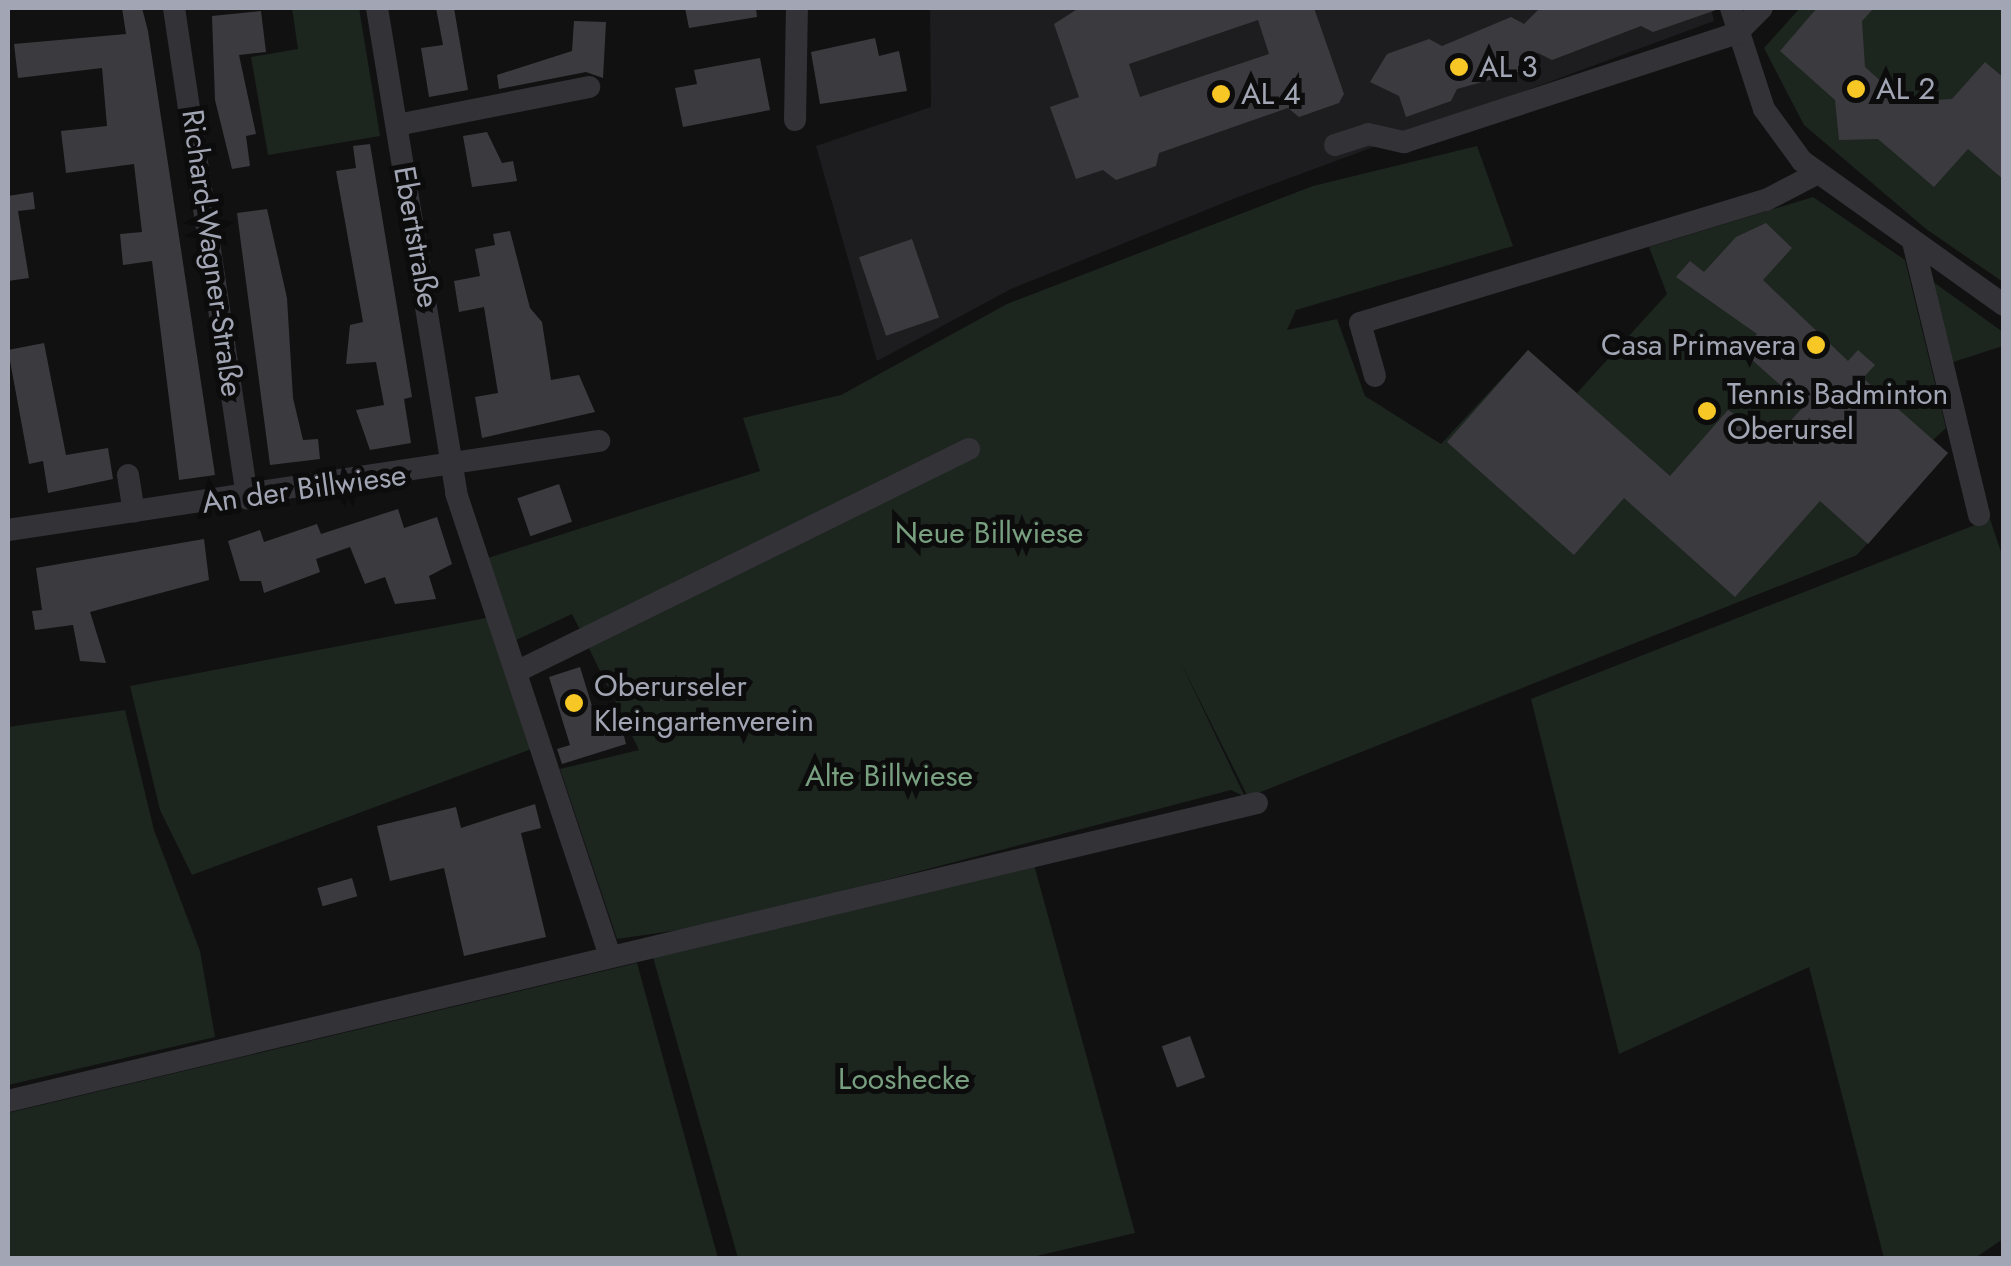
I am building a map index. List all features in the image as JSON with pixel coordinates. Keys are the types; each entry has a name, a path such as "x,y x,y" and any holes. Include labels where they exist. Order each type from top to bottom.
{"street":[{"name":"Richard-Wagner-Straße","path":"174,8 248,499"},
{"name":"Ebertstraße","path":"377,8 455,467 456,493 609,954"},
{"path":"794,120 797,8"},
{"path":"1731,8 1764,109 1816,174 2004,305"},
{"path":"1336,145 1368,134 1404,142 1737,33 1762,8"},
{"path":"397,125 589,87"},
{"path":"1375,376 1360,323 1766,200 1816,174"},
{"path":"1913,242 1979,514"},
{"name":"An der Billwiese","path":"8,530 248,499 599,441"},
{"path":"516,672 969,449"},
{"path":"128,475 134,512"},
{"path":"8,1101 609,954 1257,803"}],"shaded area":[{"path":"1711,8 1714,21 1233,199 1011,289 877,361 816,146 931,107 930,10"}],"green space":[{"path":"292,8 359,8 380,136 268,155 251,57 298,49"},
{"path":"1800,8 2003,8 2003,282 1926,229 1804,125 1764,48"},
{"path":"1477,146 1513,246 1296,310 1287,330 1337,319 1365,396 1441,444 1528,350 1577,393 1667,294 1649,247 1813,197 1905,260 1946,428 1933,440 1948,453 1857,555 1248,797 1180,661 1245,797 1231,790 713,925 617,939 560,769 639,750 572,614 514,641 488,558 760,471 743,418 841,395 1007,304 1313,186"},
{"path":"1925,276 2003,332 2003,346 1947,364"},
{"path":"1990,519 2004,561 2003,1239 1975,1258 1884,1258 1809,967 1619,1054 1531,699"},
{"path":"491,617 534,748 192,875 160,810 130,686"},
{"path":"125,710 154,830 200,951 215,1037 8,1085 8,727"},
{"name":"Looshecke","path":"1033,861 1135,1233 1028,1258 738,1258 651,950"},
{"path":"637,963 718,1258 8,1258 8,1113"}],"building":[{"path":"122,8 142,8 148,31 215,475 179,480 152,261 123,265 120,234 142,232 134,164 66,173 61,131 107,126 102,68 18,78 14,44 126,34"},
{"path":"436,8 454,8 468,90 429,97 421,48 443,45"},
{"path":"685,8 756,8 757,17 689,28"},
{"name":"AL 4","path":"1079,8 1314,8 1344,94 1339,103 1299,117 1288,108 1159,153 1156,166 1116,180 1103,170 1076,179 1050,107 1079,97 1054,24","holes":["1258,20 1269,54 1140,97 1129,64"]},
{"path":"1540,8 1716,10 1653,32 1641,26 1552,60 1538,53 1529,69 1457,89 1451,101 1406,117 1399,96 1370,82 1387,54 1429,39 1442,46 1511,17 1524,24"},
{"name":"AL 2","path":"1817,8 1874,8 1862,21 1865,67 1904,102 1952,99 1985,62 2004,78 2004,180 1968,149 1934,187 1878,139 1839,140 1835,100 1780,51"},
{"path":"261,11 266,52 239,55 256,134 246,136 250,166 232,169 215,100 212,16"},
{"path":"574,21 606,22 603,78 586,72 499,89 497,75 572,51"},
{"path":"875,38 879,56 899,51 907,91 820,104 811,52"},
{"path":"760,58 770,110 683,127 675,88 697,84 694,70"},
{"path":"487,132 502,163 513,161 517,181 472,187 463,136"},
{"path":"370,144 412,397 404,399 411,443 370,450 356,410 384,405 376,362 346,364 350,325 363,322 336,171 356,168 353,146"},
{"path":"33,192 35,209 18,211 29,278 8,281 8,196"},
{"path":"267,209 287,298 293,398 303,440 318,439 320,459 270,465 237,213"},
{"path":"1766,223 1792,248 1763,280 1848,361 1858,350 1875,365 1863,378 1948,453 1868,544 1820,501 1735,597 1624,498 1574,555 1447,442 1528,350 1670,476 1728,410 1774,439 1804,406 1742,351 1757,334 1676,277 1690,261 1704,272 1736,237"},
{"path":"510,231 530,308 542,322 551,380 579,375 595,412 482,438 475,397 498,393 484,307 459,312 454,281 480,276 475,249 495,245 493,234"},
{"path":"912,239 939,317 886,336 859,257"},
{"path":"44,343 66,455 108,448 113,479 48,493 43,461 29,464 8,350"},
{"path":"559,484 572,522 530,536 517,498"},
{"path":"398,509 404,528 437,517 452,564 429,576 436,599 395,604 385,577 365,584 350,547 316,559 320,572 264,593 261,581 240,581 228,541 260,530 264,542 317,524 321,534"},
{"path":"204,539 209,580 90,612 106,663 80,661 73,625 35,630 32,611 42,610 36,568"},
{"name":"Oberurseler Kleingartenverein","path":"580,667 601,735 622,728 626,744 562,764 557,749 570,745 549,677"},
{"path":"535,804 541,828 521,833 546,937 464,956 444,868 390,881 377,826 456,807 461,828"},
{"path":"352,878 357,896 323,906 317,888"},
{"path":"1190,1036 1205,1077 1177,1088 1162,1046"}],"place":[{"name":"AL 3","path":"1459,67"},
{"name":"AL 2","path":"1856,89"},
{"name":"AL 4","path":"1221,94"},
{"name":"Casa Primavera","path":"1816,345"},
{"name":"Tennis Badminton Oberursel","path":"1707,411"},
{"name":"Oberurseler Kleingartenverein","path":"574,703"}],"park label":[{"name":"Neue Billwiese","path":"989,533"},
{"name":"Alte Billwiese","path":"889,776"}]}
